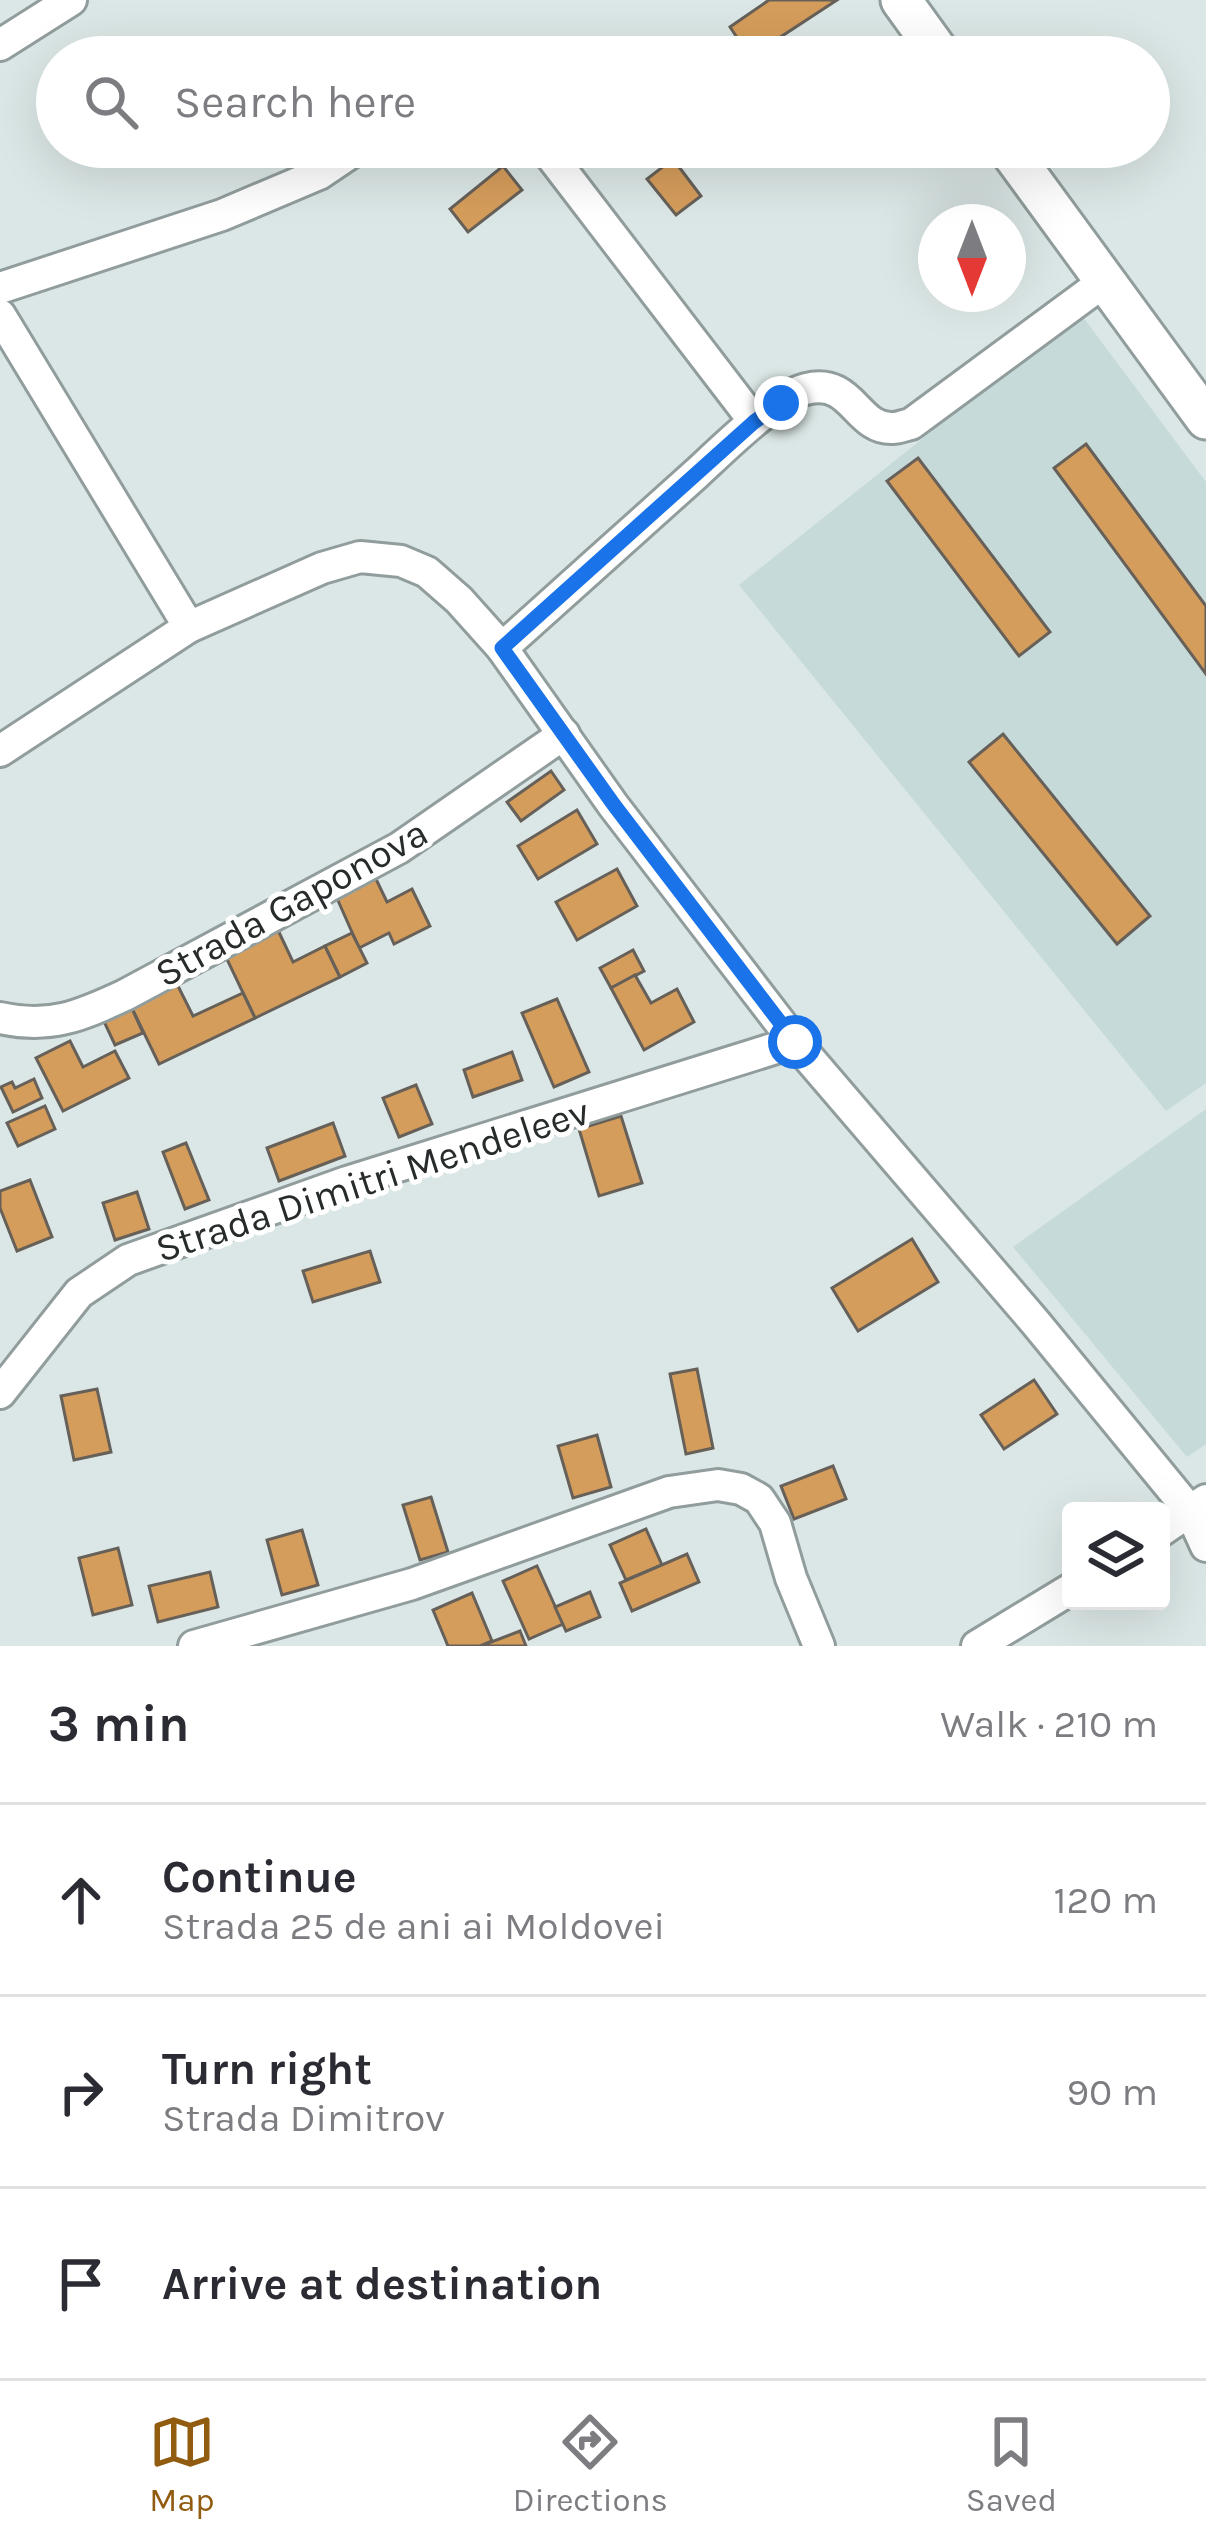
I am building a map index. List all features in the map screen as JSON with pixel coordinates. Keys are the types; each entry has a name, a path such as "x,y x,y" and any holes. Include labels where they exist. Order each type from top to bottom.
{"street":[{"path":"0,45 71,0"},
{"path":"901,0 927,36"},
{"path":"0,288 221,215 329,168"},
{"path":"560,168 754,422"},
{"path":"1022,168 1206,419"},
{"path":"502,648 754,422 802,389 823,387 839,393 870,423 891,429 911,424 1105,281"},
{"path":"0,315 189,627"},
{"path":"0,751 189,627 322,568 360,557 400,561 427,572 502,648 614,805 795,1042 1198,1506 1206,1546"},
{"name":"Strada Gaponova","path":"0,1018 25,1024 60,1021 124,995 399,848 564,734"},
{"name":"Strada Dimitri Mendeleev","path":"0,1393 79,1292 128,1260 347,1182 795,1042"},
{"path":"194,1646 412,1584 669,1492 718,1485 741,1489 759,1499 775,1523 819,1646"},
{"path":"1170,1525 1198,1506"},
{"path":"986,1643 1062,1595"}],"shaded area":[{"path":"1080,313 1206,482 1206,1083 1166,1111 739,585"},
{"path":"1206,1109 1206,1444 1187,1457 1013,1247"}],"building":[{"path":"769,0 837,0 782,36 736,36 730,27"},
{"path":"501,168 522,190 468,232 450,209"},
{"path":"661,168 680,168 701,196 676,215 647,179"},
{"path":"1086,444 1206,606 1206,674 1054,468"},
{"path":"918,458 1050,632 1019,656 887,481"},
{"path":"1003,734 1150,916 1117,944 969,762"},
{"path":"551,771 564,790 521,821 507,802"},
{"path":"577,810 597,844 538,879 518,846"},
{"path":"617,869 637,906 577,940 556,902"},
{"path":"375,877 387,902 412,889 430,926 394,944 389,933 359,948 336,896"},
{"path":"277,928 293,962 325,946 340,977 255,1018 224,953"},
{"path":"352,933 367,963 340,977 325,946"},
{"path":"633,950 644,971 611,988 600,968"},
{"path":"635,975 651,1003 677,989 694,1022 644,1050 611,988"},
{"path":"175,980 193,1016 243,993 255,1018 159,1064 129,1002"},
{"path":"557,999 589,1072 554,1087 522,1013"},
{"path":"129,1002 143,1033 115,1045 101,1015"},
{"path":"70,1041 83,1067 115,1051 129,1078 63,1111 36,1058"},
{"path":"512,1052 522,1080 473,1097 464,1070"},
{"path":"34,1079 42,1098 13,1112 1,1087 12,1082 15,1088"},
{"path":"416,1085 432,1124 399,1137 383,1098"},
{"path":"45,1106 55,1129 18,1146 7,1123"},
{"path":"621,1116 642,1183 599,1196 579,1129"},
{"path":"333,1123 345,1156 279,1181 267,1148"},
{"path":"186,1143 209,1200 185,1209 163,1152"},
{"path":"30,1180 52,1237 17,1251 0,1208 0,1191"},
{"path":"137,1192 149,1229 115,1240 103,1203"},
{"path":"912,1239 938,1282 858,1331 832,1288"},
{"path":"370,1251 380,1282 313,1302 303,1271"},
{"path":"697,1369 713,1448 686,1454 670,1374"},
{"path":"1034,1380 1057,1414 1004,1449 981,1415"},
{"path":"97,1389 111,1452 74,1460 61,1396"},
{"path":"597,1435 611,1487 573,1498 558,1446"},
{"path":"833,1466 846,1499 794,1519 781,1486"},
{"path":"431,1497 448,1552 420,1560 403,1505"},
{"path":"646,1529 662,1565 626,1580 610,1545"},
{"path":"302,1530 318,1585 282,1595 267,1540"},
{"path":"118,1548 132,1605 93,1615 79,1558"},
{"path":"687,1554 699,1582 632,1611 620,1583"},
{"path":"537,1566 563,1624 529,1639 503,1581"},
{"path":"210,1572 218,1607 158,1622 149,1586"},
{"path":"590,1592 600,1617 566,1631 555,1607"},
{"path":"472,1593 492,1641 480,1646 448,1646 433,1610"},
{"path":"520,1631 526,1646 481,1646"}],"route":[{"path":"781,403 502,648 614,805 795,1042"}]}
